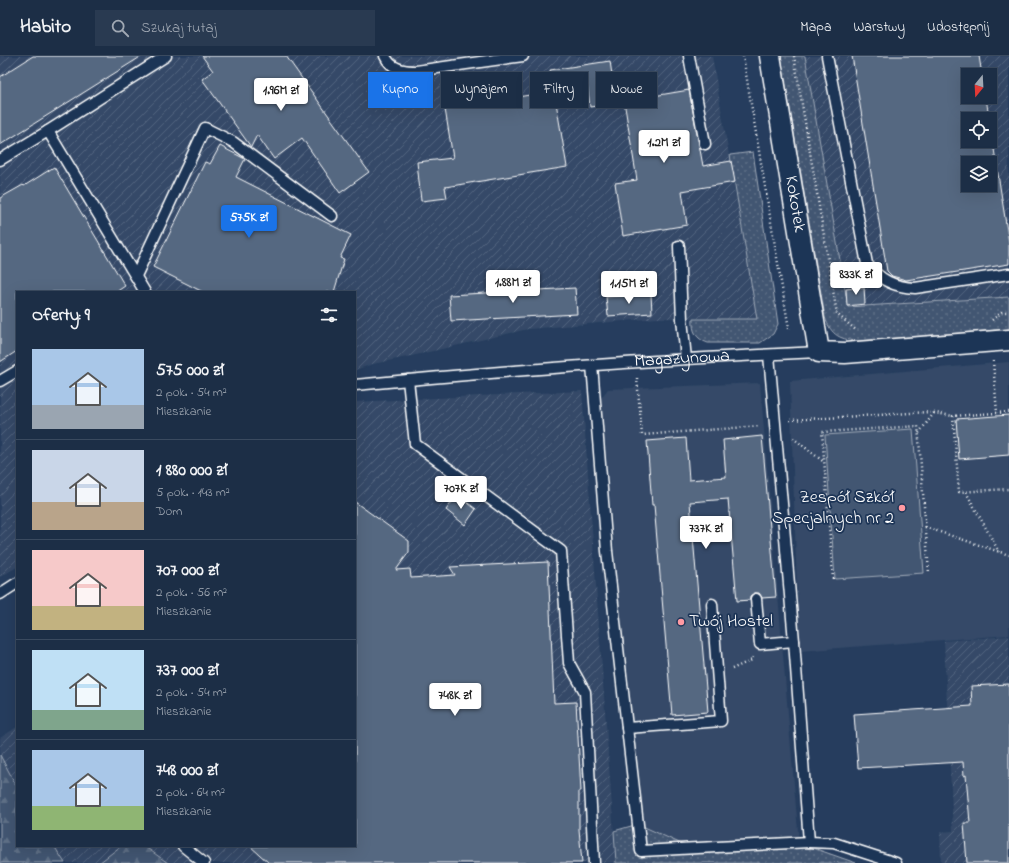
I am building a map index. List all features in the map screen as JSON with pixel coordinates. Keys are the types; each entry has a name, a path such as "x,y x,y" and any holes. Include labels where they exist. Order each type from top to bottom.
{"street":[{"name":"Kokotek","path":"770,56 819,352"},
{"name":"Magazynowa","path":"819,352 845,353 1009,340"}],"lane":[{"path":"0,160 166,56"},
{"path":"385,56 388,62 394,67 405,71 416,71 523,56"},
{"path":"688,56 705,144"},
{"path":"827,56 866,264 882,279 892,284 915,288 1009,274"},
{"path":"136,276 204,128 233,142 332,216"},
{"path":"48,131 144,291"},
{"path":"679,246 682,319 686,359"},
{"name":"Magazynowa","path":"356,385 592,365 819,352"},
{"path":"768,355 794,641 809,842"},
{"path":"592,365 607,551 641,851 809,842 834,843 896,863"},
{"path":"0,381 16,372"},
{"path":"408,380 415,444 561,552 569,663 585,692 594,863"},
{"path":"0,594 16,584"},
{"path":"756,599 760,644 794,641"},
{"path":"627,728 721,721 712,604"},
{"path":"184,847 204,863"}],"path":[{"path":"743,56 789,329"},
{"path":"993,370 997,413"},
{"path":"638,378 642,435 774,425 786,420 929,412 953,416 1009,412"},
{"path":"918,434 934,412"},
{"path":"953,416 959,492 1009,489"},
{"path":"774,425 824,462"},
{"path":"833,579 822,432 918,426 929,573"},
{"path":"966,492 1000,552"},
{"path":"925,527 1009,555"},
{"path":"718,675 752,660 760,644"}],"shaded area":[{"path":"0,56 712,56 757,319 658,318 528,329 373,364 356,370 356,291 16,291 16,568 0,577"},
{"path":"805,56 1009,56 1009,297 848,307"},
{"name":"Zespół Szkół Specjalnych nr 2","path":"1009,362 1009,635 799,651 790,381"},
{"path":"760,383 799,843 699,852 638,824 601,398 608,389"},
{"path":"582,391 616,863 168,863 145,847 356,847 356,402"},
{"path":"1009,636 1009,863 941,863 940,832 953,831 944,641"},
{"path":"16,728 16,785 0,755 0,738"},
{"path":"55,847 120,847 99,863 65,863"}],"green space":[{"path":"781,56 805,56 848,307 1009,297 1009,329 860,341 842,338 830,329 825,317"},
{"path":"753,152 778,324 773,334 760,343 708,343 700,339 694,331 693,319 757,319 730,155"},
{"path":"913,429 924,573 835,579 825,435"},
{"path":"0,755 16,785 16,847 55,847 65,863 0,863"},
{"path":"638,824 699,852 799,843 856,863 616,863 614,831"},
{"path":"120,847 145,847 168,863 99,863"}],"building":[{"path":"33,56 142,56 0,145 0,77"},
{"path":"202,56 286,56 369,172 340,193 302,138 274,159 257,135 251,147 202,79 213,71"},
{"path":"852,56 979,56 981,68 961,68 961,104 987,104 988,112 961,112 961,148 994,148 995,156 961,156 961,192 997,192 997,168 1009,243 1009,264 906,280 892,276 887,271"},
{"path":"610,61 612,72 596,72 596,106 590,107 588,72 550,72 550,70"},
{"path":"689,90 703,166 731,161 735,182 682,191 687,225 623,236 615,183 637,180 625,108 657,108 657,95"},
{"path":"530,95 530,108 557,108 567,167 445,187 447,198 421,201 417,162 453,158 445,109 522,108 522,96"},
{"path":"220,146 245,159 236,177 351,235 340,258 344,259 334,291 201,291 153,267 205,162 210,164"},
{"path":"54,167 125,286 118,291 16,291 16,352 0,362 0,198 23,185 24,186"},
{"path":"864,287 865,304 847,306 846,289"},
{"path":"575,288 577,314 451,321 449,295"},
{"path":"651,294 652,313 608,316 606,297"},
{"path":"1009,415 1009,455 959,459 956,419"},
{"path":"762,436 776,597 762,598 759,593 755,593 750,596 750,600 737,601 728,499 690,502 708,712 672,715 647,441 686,438 689,480 726,477 723,440"},
{"path":"457,495 476,509 465,525 446,510"},
{"path":"356,503 409,541 409,552 396,570 410,569 411,578 455,575 450,567 548,562 554,703 576,702 581,791 579,791 579,829 582,863 269,863 251,847 356,847"},
{"path":"1009,684 1009,863 967,863 964,823 970,823 966,775 964,776 963,762 858,768 854,714 972,706 971,686"}],"place":[{"name":"Zespół Szkół Specjalnych nr 2","path":"902,508"},
{"name":"Twój Hostel","path":"681,622"}]}
